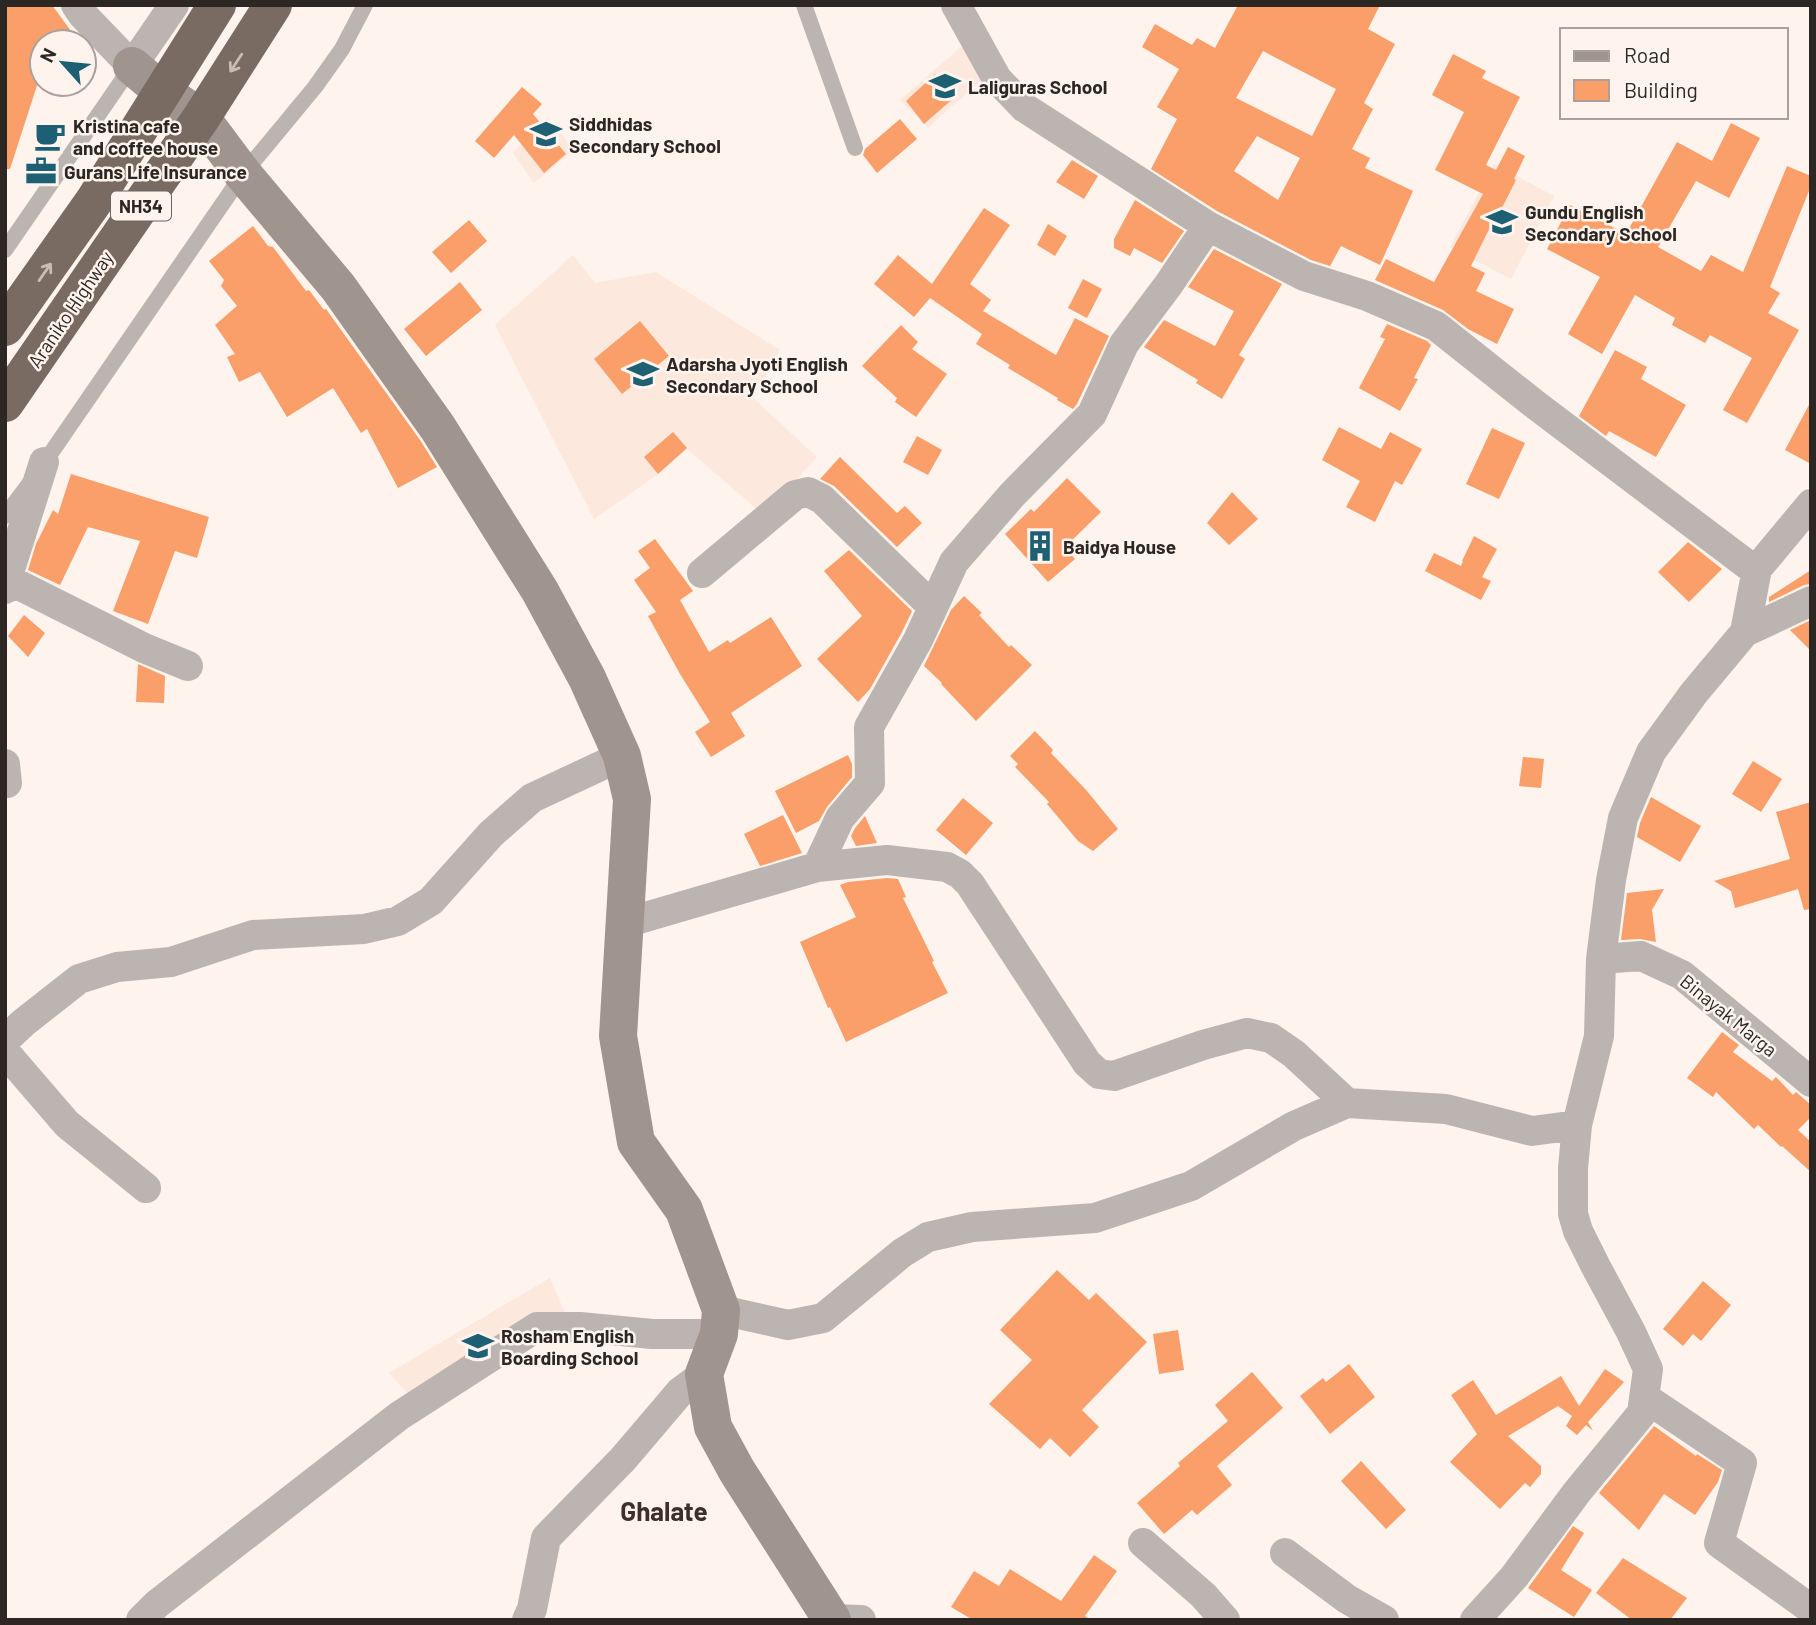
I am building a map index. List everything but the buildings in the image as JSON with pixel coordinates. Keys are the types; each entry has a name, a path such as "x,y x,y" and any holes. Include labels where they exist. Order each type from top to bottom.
{"highway":[{"name":"NH34","path":"5,327 94,201 217,5"},
{"name":"Araniko Highway","path":"5,403 201,118 273,5"}],"main road":[{"path":"132,66 163,92 201,118 243,174 338,287 438,428 540,591 587,678 622,756 632,799 618,1036 636,1142 684,1210 720,1322 704,1374 713,1427 737,1472 841,1619"}],"street":[{"path":"76,5 132,66 174,5"},
{"path":"956,5 998,79 1025,108 1208,226 1304,276 1367,296 1436,326 1537,406 1753,569 1757,569"},
{"path":"817,867 840,818 870,783 869,727 918,640 954,562 1012,495 1092,414 1124,344 1208,226"},
{"path":"44,462 6,584 188,666"},
{"path":"702,573 795,495 808,492 821,499 933,607"},
{"path":"1745,632 1757,569 1811,504"},
{"path":"1475,1620 1514,1577 1577,1492 1642,1412 1648,1369 1578,1231 1573,1214 1577,1125 1599,1036 1601,959 1611,880 1623,818 1651,752 1686,703 1745,632 1811,601"},
{"path":"5,1040 79,979 117,967 171,962 253,935 364,929 398,921 432,901 491,834 532,799 622,756"},
{"path":"625,923 817,867 887,860 947,867 970,884 1087,1063 1099,1074 1114,1076 1203,1045 1247,1033 1271,1038 1294,1054 1347,1103"},
{"name":"Binayak Marga","path":"1601,959 1641,956 1682,975 1811,1082"},
{"path":"5,1052 66,1124 146,1188"},
{"path":"141,1620 157,1604 399,1416 537,1327 580,1327 652,1334 720,1322 788,1325 823,1318 902,1253 928,1237 972,1227 1095,1218 1191,1186 1294,1126 1347,1103 1446,1109 1532,1131 1577,1125"},
{"path":"527,1620 546,1538 623,1459 680,1392 704,1374"},
{"path":"1644,1397 1742,1463 1719,1543 1811,1609"},
{"path":"1143,1543 1203,1595 1225,1620"},
{"path":"1285,1553 1347,1599 1384,1620"}],"lane":[{"path":"5,516 243,174 316,87 342,49 365,5"},
{"path":"804,5 855,148"},
{"path":"5,250 132,66"}],"shaded area":[{"name":"Laliguras School","path":"969,40 989,73 928,128 900,100"},
{"name":"Siddhidas Secondary School","path":"548,117 574,150 534,183 513,153"},
{"name":"Gundu English Secondary School","path":"1494,164 1554,196 1511,279 1450,247"},
{"name":"Adarsha Jyoti English Secondary School","path":"573,255 595,283 656,272 780,350 753,398 817,457 764,515 687,449 658,474 594,519 495,325"},
{"name":"Rosham English Boarding School","path":"550,1278 568,1320 419,1405 389,1373"}],"place":[{"name":"Laliguras School","path":"945,86"},
{"name":"Siddhidas Secondary School","path":"546,134"},
{"name":"Kristina cafe and coffee house","path":"50,136"},
{"name":"Gurans Life Insurance","path":"41,171"},
{"name":"Gundu English Secondary School","path":"1502,222"},
{"name":"Adarsha Jyoti English Secondary School","path":"643,374"},
{"name":"Baidya House","path":"1040,546"},
{"name":"Rosham English Boarding School","path":"478,1346"}],"district":[{"name":"Ghalate","path":"664,1510"}]}
